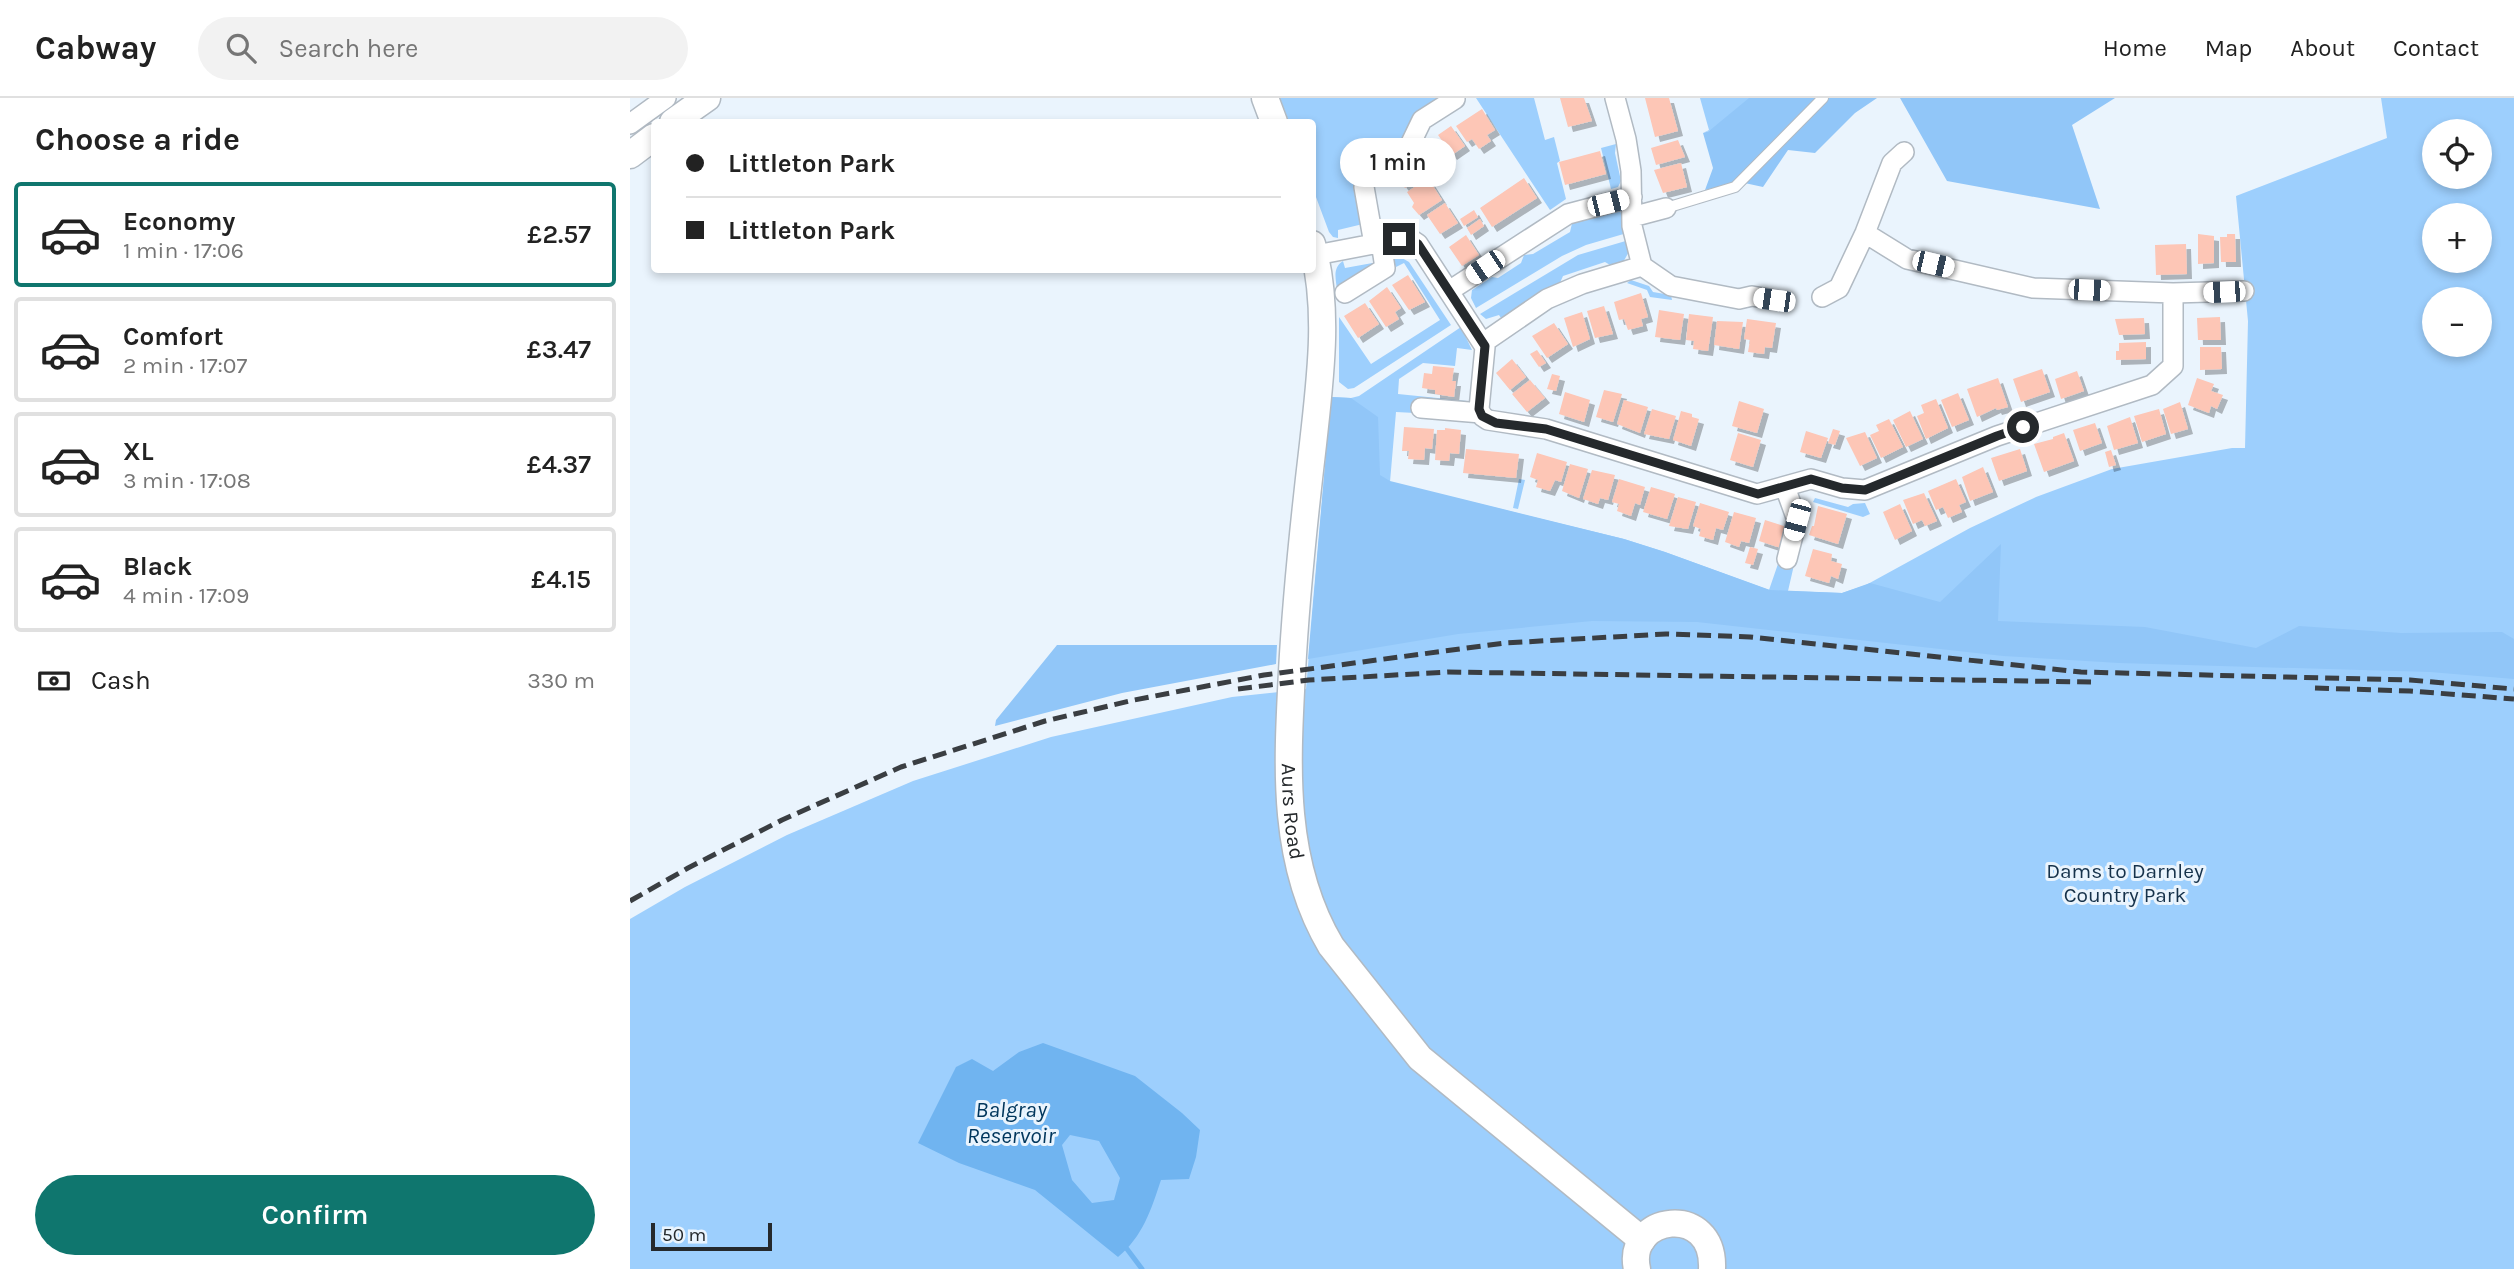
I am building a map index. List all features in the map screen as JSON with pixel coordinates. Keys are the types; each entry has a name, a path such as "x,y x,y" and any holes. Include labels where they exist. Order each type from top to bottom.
{"street":[{"path":"630,124 666,98"},
{"path":"677,119 707,98"},
{"path":"1265,98 1273,119"},
{"path":"1615,98 1626,139 1632,217 1642,266 1671,286 1739,299 1752,296 1774,300"},
{"path":"1345,293 1385,268 1364,187 1365,178 1409,147 1422,120 1455,99"},
{"path":"630,155 651,138"},
{"path":"1822,297 1839,288 1866,233 1892,163 1904,152"},
{"path":"1449,291 1568,214 1632,197"},
{"path":"1632,217 1666,208"},
{"path":"1866,233 1908,259 2033,288 2173,293 2244,291"},
{"path":"1316,249 1409,238 1418,244 1485,346 1481,413"},
{"name":"Aurs Road","path":"1316,259 1319,274 1321,344 1295,619 1289,741 1293,833 1306,894 1319,926 1331,946 1420,1058 1642,1240"},
{"path":"1483,343 1547,299 1582,284 1642,266"},
{"path":"1421,408 1481,413 1496,423 1546,429 1758,494 1811,479 1842,488 1865,490 1997,436 2152,385 2173,366 2173,293"},
{"path":"1785,487 1797,520 1787,559"},
{"path":"1637,1269 1637,1251 1642,1240 1651,1230 1662,1224 1676,1223 1689,1225 1700,1232 1713,1255 1712,1269"}],"lane":[{"path":"1666,208 1735,187 1823,98"}],"green space":[{"path":"1280,98 1444,98 1401,144 1372,167 1363,224 1338,230 1338,238 1329,232 1316,197 1316,119 1288,119"},
{"path":"1476,98 1534,98 1545,140 1554,137 1566,199 1550,210"},
{"path":"1700,98 1804,98 1703,133 1709,130"},
{"name":"Dams to Darnley Country Park","path":"2381,98 2514,98 2514,1269 630,1269 630,919 685,887 787,835 913,781 1051,737 1232,697 1306,689 1331,397 1359,396 1461,327 1472,350 1457,348 1455,366 1423,363 1399,379 1398,394 1467,401 1466,406 1415,413 1396,412 1390,482 1624,539 1769,590 1779,561 1794,565 1788,591 1842,593 1866,585 1970,528 2036,497 2112,469 2245,448 2248,321 2236,196 2387,138"},
{"path":"1616,144 1615,153 1621,181 1618,187 1611,189 1601,148"},
{"path":"1619,207 1627,233 1586,245 1562,256 1476,308 1471,298 1472,290 1521,263 1524,255 1533,254 1570,232 1573,219"},
{"path":"1629,240 1631,248 1621,266 1615,268 1605,262 1563,276 1559,285 1541,292 1501,318 1499,315 1486,319 1480,314 1578,255"},
{"path":"1391,258 1402,258 1409,262 1451,325 1354,388 1348,389 1339,382 1339,317 1371,364 1440,320 1404,263 1396,267"},
{"path":"1343,261 1345,268 1378,262 1337,290 1336,270"},
{"path":"1631,280 1649,286 1653,292 1671,295 1672,300 1650,297 1647,290 1627,283"},
{"path":"1519,479 1525,480 1518,509 1513,508"},
{"path":"1815,498 1848,507 1865,503 1870,514 1863,517 1813,502"}],"shaded area":[{"path":"1749,98 1877,98 1855,113 1815,153 1788,150 1763,187 1740,182 1705,190 1713,168 1703,133"},
{"path":"1900,98 2115,98 2072,125 2100,209 1947,181"},
{"path":"1331,397 1351,398 1378,417 1380,475 1390,481 1624,539 1770,590 1842,593 1870,583 1940,602 2001,544 1998,621 2145,627 2256,648 2299,626 2401,633 2502,632 2514,639 2514,679 2430,672 2119,663 2003,656 1697,622 1592,621 1458,634 1308,659"},
{"path":"1057,645 1277,645 1276,664 1122,693 995,726 996,720"}],"water":[{"name":"Balgray Reservoir","path":"1043,1043 1135,1076 1200,1130 1189,1179 1161,1180 1140,1231 1118,1257 1035,1190 959,1163 918,1143 956,1067 972,1059 993,1071 1019,1052","holes":["1070,1135 1099,1141 1120,1178 1114,1200 1092,1203 1072,1180 1062,1145"]}],"building":[{"path":"1560,98 1584,98 1592,121 1568,127"},
{"path":"1645,98 1669,98 1678,131 1655,137"},
{"path":"1482,109 1495,130 1487,135 1491,141 1479,149 1472,139 1467,142 1456,126"},
{"path":"1451,126 1465,146 1452,155 1438,135"},
{"path":"1678,140 1685,157 1656,165 1651,148"},
{"path":"1600,151 1606,174 1565,185 1559,162"},
{"path":"1418,157 1428,173 1405,188 1395,173"},
{"path":"1681,163 1687,187 1663,193 1654,170"},
{"path":"1428,178 1442,200 1419,215 1412,207 1414,203 1407,192"},
{"path":"1524,178 1537,198 1492,227 1480,208"},
{"path":"1445,203 1458,223 1440,234 1427,215"},
{"path":"1474,210 1478,217 1464,226 1460,219"},
{"path":"1480,219 1484,226 1471,235 1467,228"},
{"path":"2198,234 2214,236 2214,263 2198,264"},
{"path":"2227,234 2235,234 2236,262 2221,262 2220,237 2227,237"},
{"path":"1466,235 1479,255 1462,266 1449,247"},
{"path":"2186,244 2187,274 2156,275 2155,245"},
{"path":"1408,275 1425,302 1409,310 1392,285"},
{"path":"1387,287 1401,308 1395,312 1399,319 1386,327 1369,301"},
{"path":"1641,293 1648,317 1641,319 1643,326 1628,330 1624,319 1619,320 1614,302"},
{"path":"1365,303 1379,324 1358,338 1344,316"},
{"path":"1604,306 1613,334 1595,338 1587,311"},
{"path":"1659,310 1684,314 1680,340 1655,337"},
{"path":"1582,312 1590,339 1573,347 1564,318"},
{"path":"1689,314 1713,317 1708,351 1693,349 1694,341 1686,340"},
{"path":"2220,317 2221,340 2198,340 2197,318"},
{"path":"2144,318 2145,334 2119,335 2115,319"},
{"path":"1747,319 1776,323 1772,348 1765,347 1764,354 1748,352 1750,340 1744,339"},
{"path":"1717,321 1743,322 1739,349 1714,345"},
{"path":"1554,323 1568,344 1547,358 1532,336"},
{"path":"2146,342 2146,359 2116,360 2119,343"},
{"path":"2200,347 2221,347 2222,369 2200,370"},
{"path":"1537,350 1546,363 1539,367 1530,354"},
{"path":"1512,359 1526,377 1510,390 1496,373"},
{"path":"1433,366 1454,368 1454,397 1435,394 1435,390 1422,388 1424,373 1432,374"},
{"path":"2042,369 2050,392 2021,402 2013,379"},
{"path":"2077,371 2084,391 2061,399 2055,379"},
{"path":"1552,374 1560,376 1556,391 1547,389"},
{"path":"1998,378 2008,407 1996,408 1977,417 1967,389"},
{"path":"2197,378 2214,384 2211,391 2223,395 2217,409 2211,406 2209,413 2188,405"},
{"path":"1530,380 1545,398 1527,412 1512,394"},
{"path":"1604,390 1622,394 1613,422 1596,417"},
{"path":"1565,392 1590,400 1584,422 1559,414"},
{"path":"1958,393 1969,420 1952,427 1941,400"},
{"path":"1936,399 1948,428 1926,439 1917,416 1924,413 1921,405"},
{"path":"1624,400 1648,407 1640,433 1617,424"},
{"path":"1739,401 1764,409 1757,433 1732,426"},
{"path":"2180,402 2188,429 2171,434 2163,409"},
{"path":"1652,409 1676,416 1669,439 1644,434"},
{"path":"2159,409 2166,434 2142,442 2134,416"},
{"path":"1681,411 1699,419 1691,446 1673,440"},
{"path":"1910,411 1923,439 1906,447 1893,420"},
{"path":"2130,417 2138,443 2114,450 2107,426"},
{"path":"1889,419 1903,447 1881,458 1870,435 1879,431 1876,425"},
{"path":"2095,423 2102,443 2080,451 2073,430"},
{"path":"1404,427 1434,429 1432,449 1425,448 1424,460 1408,459 1409,451 1402,451"},
{"path":"1833,429 1840,431 1835,445 1828,443"},
{"path":"1437,430 1461,430 1459,454 1450,453 1449,461 1435,460"},
{"path":"1806,431 1828,438 1821,458 1800,452"},
{"path":"1865,432 1877,458 1860,466 1846,438"},
{"path":"1738,433 1761,440 1753,467 1730,460"},
{"path":"2064,433 2074,461 2044,472 2034,444"},
{"path":"1466,449 1519,454 1516,478 1463,473"},
{"path":"2020,449 2027,471 1999,481 1991,458"},
{"path":"2111,450 2116,465 2109,467 2105,452"},
{"path":"1537,453 1567,462 1561,482 1555,480 1550,491 1536,487 1538,480 1530,477"},
{"path":"1570,464 1588,469 1579,498 1562,491"},
{"path":"1983,467 1993,492 1970,501 1962,477"},
{"path":"1592,470 1615,475 1608,500 1600,498 1598,504 1583,499"},
{"path":"1619,479 1645,487 1640,505 1635,503 1631,516 1617,511 1619,504 1612,502"},
{"path":"1956,479 1966,502 1959,505 1962,512 1948,518 1943,507 1936,510 1928,491"},
{"path":"1651,487 1675,494 1667,519 1643,512"},
{"path":"1924,493 1937,521 1925,526 1922,520 1913,524 1903,500"},
{"path":"1678,497 1696,502 1688,529 1669,526"},
{"path":"1700,503 1729,512 1723,530 1716,528 1713,540 1699,536 1701,529 1693,526"},
{"path":"1900,504 1912,531 1895,540 1883,512"},
{"path":"1818,506 1847,514 1838,544 1809,535 1814,526"},
{"path":"1734,512 1756,518 1749,543 1741,541 1739,547 1725,542"},
{"path":"1765,520 1787,527 1781,548 1759,541"},
{"path":"1750,547 1758,549 1753,565 1745,563"},
{"path":"1813,549 1832,554 1831,561 1842,564 1838,579 1831,576 1829,583 1805,576"}],"waterway":[{"path":"1127,1249 1142,1269"}],"railway":[{"path":"630,901 782,820 901,767 1045,721 1134,700 1264,675 1505,643 1666,634 1750,637 2081,672 2410,680 2514,689"},
{"path":"1238,689 1309,680 1448,672 2091,682"},
{"path":"2315,688 2410,691 2514,699"}],"route":[{"path":"1399,239 1409,238 1418,244 1485,346 1479,409 1482,416 1496,423 1546,429 1758,494 1811,479 1842,488 1865,490 2023,427"}]}
